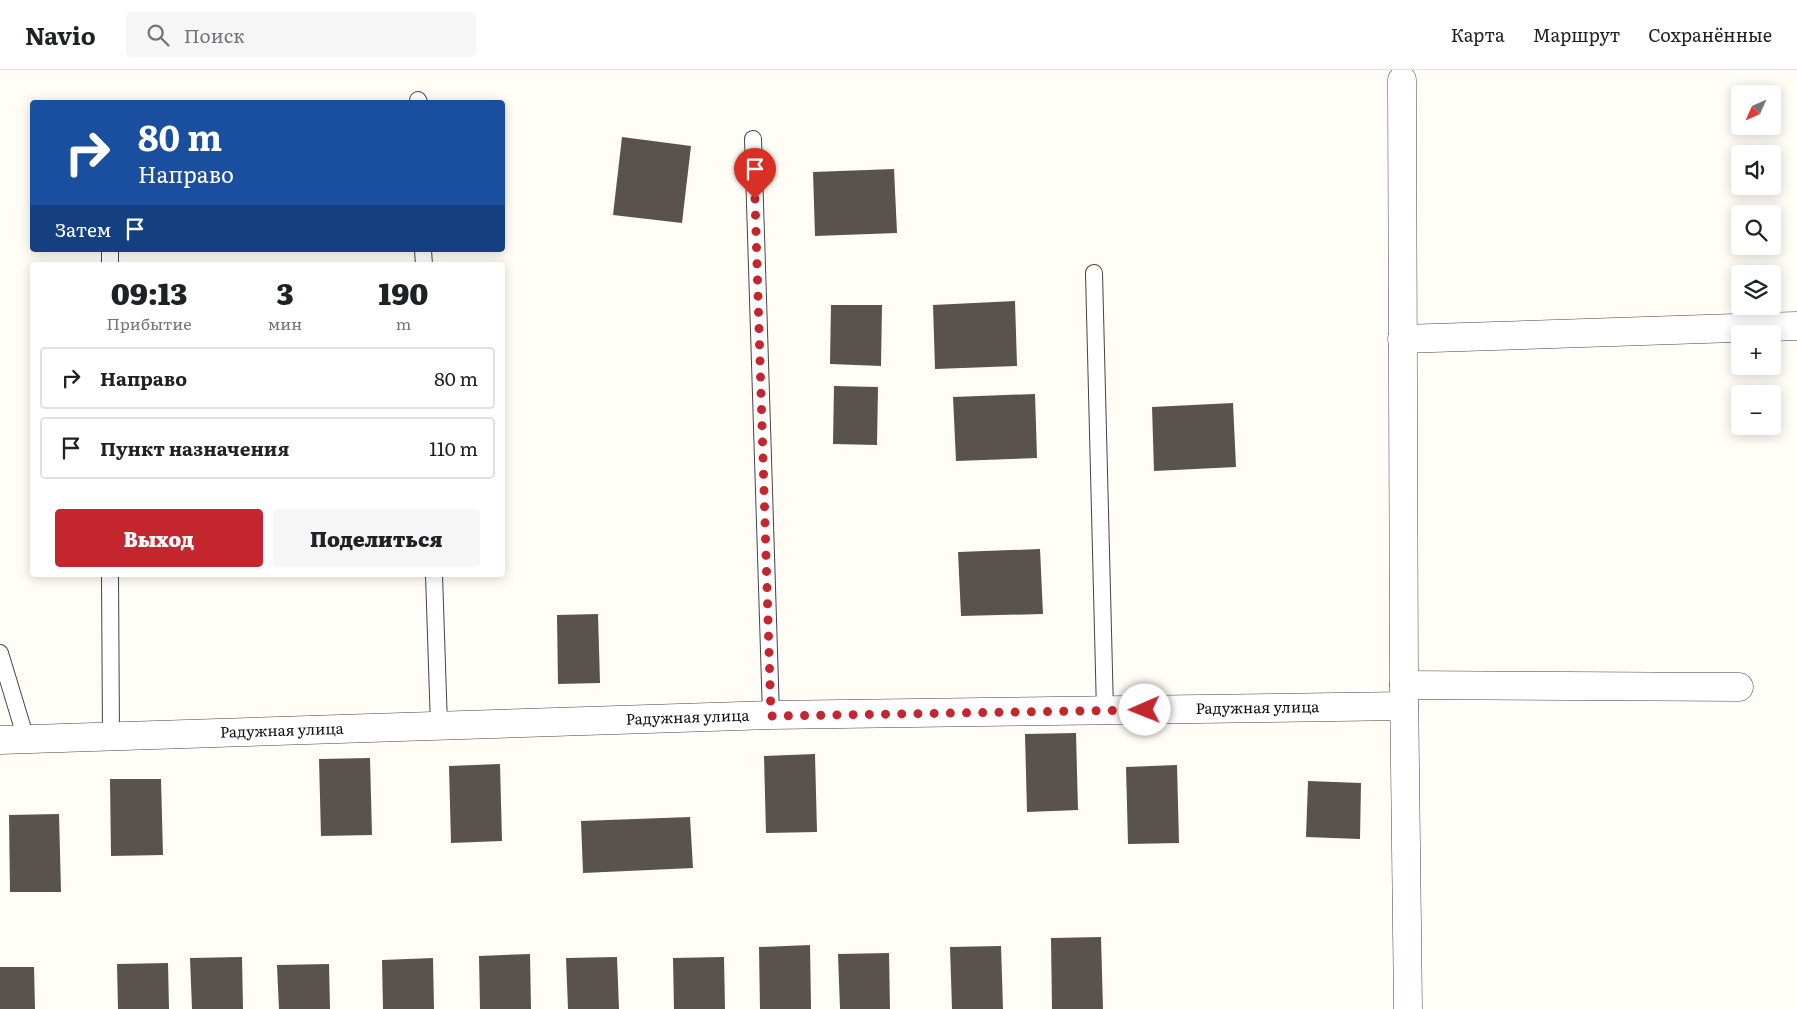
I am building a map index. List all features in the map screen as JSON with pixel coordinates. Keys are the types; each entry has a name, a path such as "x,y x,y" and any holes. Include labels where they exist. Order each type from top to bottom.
{"street":[{"path":"1402,80 1404,696 1408,1009"},
{"path":"1402,339 1797,326"},
{"name":"Радужная улица","path":"13,739 771,716 1105,711 1404,696 1739,687"}],"lane":[{"path":"753,139 771,716"},
{"path":"1094,274 1105,711"},
{"path":"110,577 111,736"},
{"path":"434,577 439,726"},
{"path":"0,653 13,739"}],"building":[{"path":"622,137 691,146 682,223 613,215"},
{"path":"894,169 897,233 815,236 813,172"},
{"path":"1015,301 1017,366 935,369 933,305"},
{"path":"831,305 882,305 881,366 830,364"},
{"path":"834,386 878,387 877,445 833,444"},
{"path":"1035,394 1037,458 956,461 953,397"},
{"path":"1233,403 1236,467 1154,471 1152,407"},
{"path":"1040,549 1043,614 961,616 958,552"},
{"path":"598,614 600,683 558,684 557,615"},
{"path":"1076,733 1078,810 1027,812 1025,734"},
{"path":"815,754 817,832 766,833 764,756"},
{"path":"370,758 372,835 321,836 319,759"},
{"path":"500,764 502,841 451,843 449,766"},
{"path":"1177,765 1179,843 1128,844 1126,767"},
{"path":"110,779 161,779 163,855 111,856"},
{"path":"1308,781 1361,783 1360,839 1306,837"},
{"path":"59,814 61,892 10,892 9,815"},
{"path":"690,817 693,868 583,873 581,821"},
{"path":"1101,937 1103,1009 1052,1009 1051,938"},
{"path":"810,945 811,1009 760,1009 759,947"},
{"path":"1001,946 1003,1009 952,1009 950,947"},
{"path":"889,953 890,1009 840,1009 838,954"},
{"path":"530,954 531,1009 480,1009 479,956"},
{"path":"242,957 243,1009 192,1009 190,958"},
{"path":"617,957 619,1009 568,1009 566,958"},
{"path":"724,957 725,1009 674,1009 673,958"},
{"path":"433,958 434,1009 383,1009 382,960"},
{"path":"168,963 169,1009 118,1009 117,964"},
{"path":"329,964 330,1009 279,1009 277,965"},
{"path":"0,967 34,967 35,1009 0,1009"}],"route":[{"path":"755,199 771,716 1145,710"}]}
